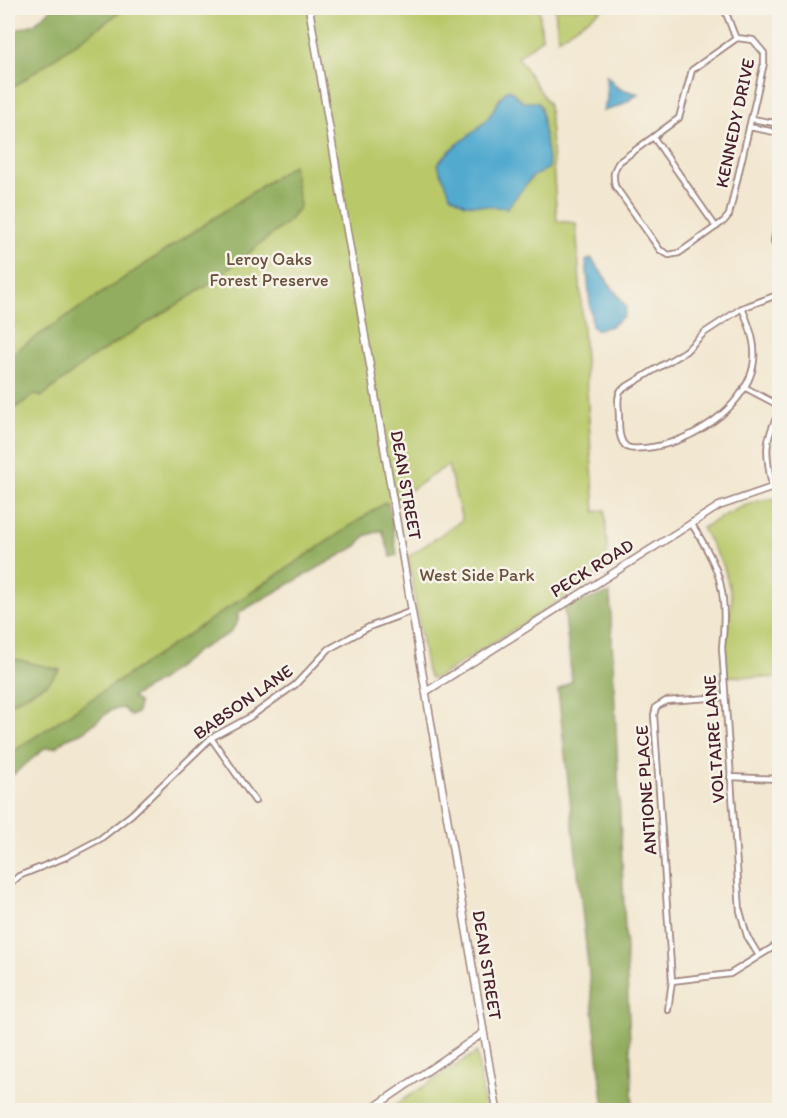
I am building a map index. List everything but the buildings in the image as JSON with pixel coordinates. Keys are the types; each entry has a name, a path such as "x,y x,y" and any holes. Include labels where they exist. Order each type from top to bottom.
{"street":[{"name":"DEAN STREET","path":"309,8 497,1110"},
{"path":"654,138 717,227 679,253 669,255 660,249 622,195 613,176 619,162 679,118 689,77 696,65 736,39 728,9"},
{"name":"KENNEDY DRIVE","path":"717,227 729,215 764,63 764,53 753,40 736,39"},
{"path":"752,119 780,124"},
{"path":"749,127 780,133"},
{"path":"780,206 774,241 780,260"},
{"path":"742,308 752,330 755,351 749,378 733,404 707,425 676,441 633,449 626,447 621,440 619,394 621,390 686,351 704,333 742,308 780,294"},
{"path":"744,387 780,408 767,434 765,452 772,486"},
{"name":"PECK ROAD","path":"427,691 719,506 780,485"},
{"name":"VOLTAIRE LANE","path":"691,523 711,555 724,594 722,648 724,697 740,911 747,936 759,956"},
{"name":"BABSON LANE","path":"8,886 19,876 66,857 100,839 132,814 211,738 250,717 295,685 329,649 369,627 412,611"},
{"name":"ANTIONE PLACE","path":"668,1010 672,981 654,715 656,707 666,701 724,697"},
{"path":"211,738 255,801"},
{"path":"730,777 780,779"},
{"path":"672,981 730,974 780,943"},
{"path":"370,1110 483,1033"}],"green space":[{"path":"53,8 126,8 8,91 8,33 34,24"},
{"name":"Leroy Oaks Forest Preserve","path":"104,8 539,8 542,38 518,57 549,105 557,221 576,223 595,512 605,510 608,570 437,678 431,678 427,672 408,557 462,520 448,465 8,758 8,73"},
{"path":"555,8 604,8 558,39"},
{"path":"293,165 300,206 289,221 207,286 91,358 41,397 35,394 8,413 8,356"},
{"path":"779,498 779,678 726,676 724,648 732,598 724,567 702,528 749,504"},
{"path":"386,502 390,510 397,555 391,557 382,530 365,536 357,546 238,613 238,621 230,633 197,651 161,680 132,697 139,703 137,713 131,716 123,708 111,710 83,732 65,739 57,747 45,748 8,779 8,755"},
{"path":"610,593 633,1110 604,1110 558,690 572,681 564,607"},
{"path":"15,659 60,670 48,683 8,705 8,663"},
{"path":"477,1052 485,1110 387,1110"}],"water":[{"path":"606,75 618,88 639,94 618,107 603,111 607,99"},
{"path":"509,89 523,102 538,102 541,108 549,168 532,177 507,208 465,204 450,195 438,164 449,151 481,125 502,95"},
{"path":"591,258 626,307 624,316 611,326 596,330 592,326 586,261"}],"park label":[{"name":"West Side Park","path":"477,575"}]}
